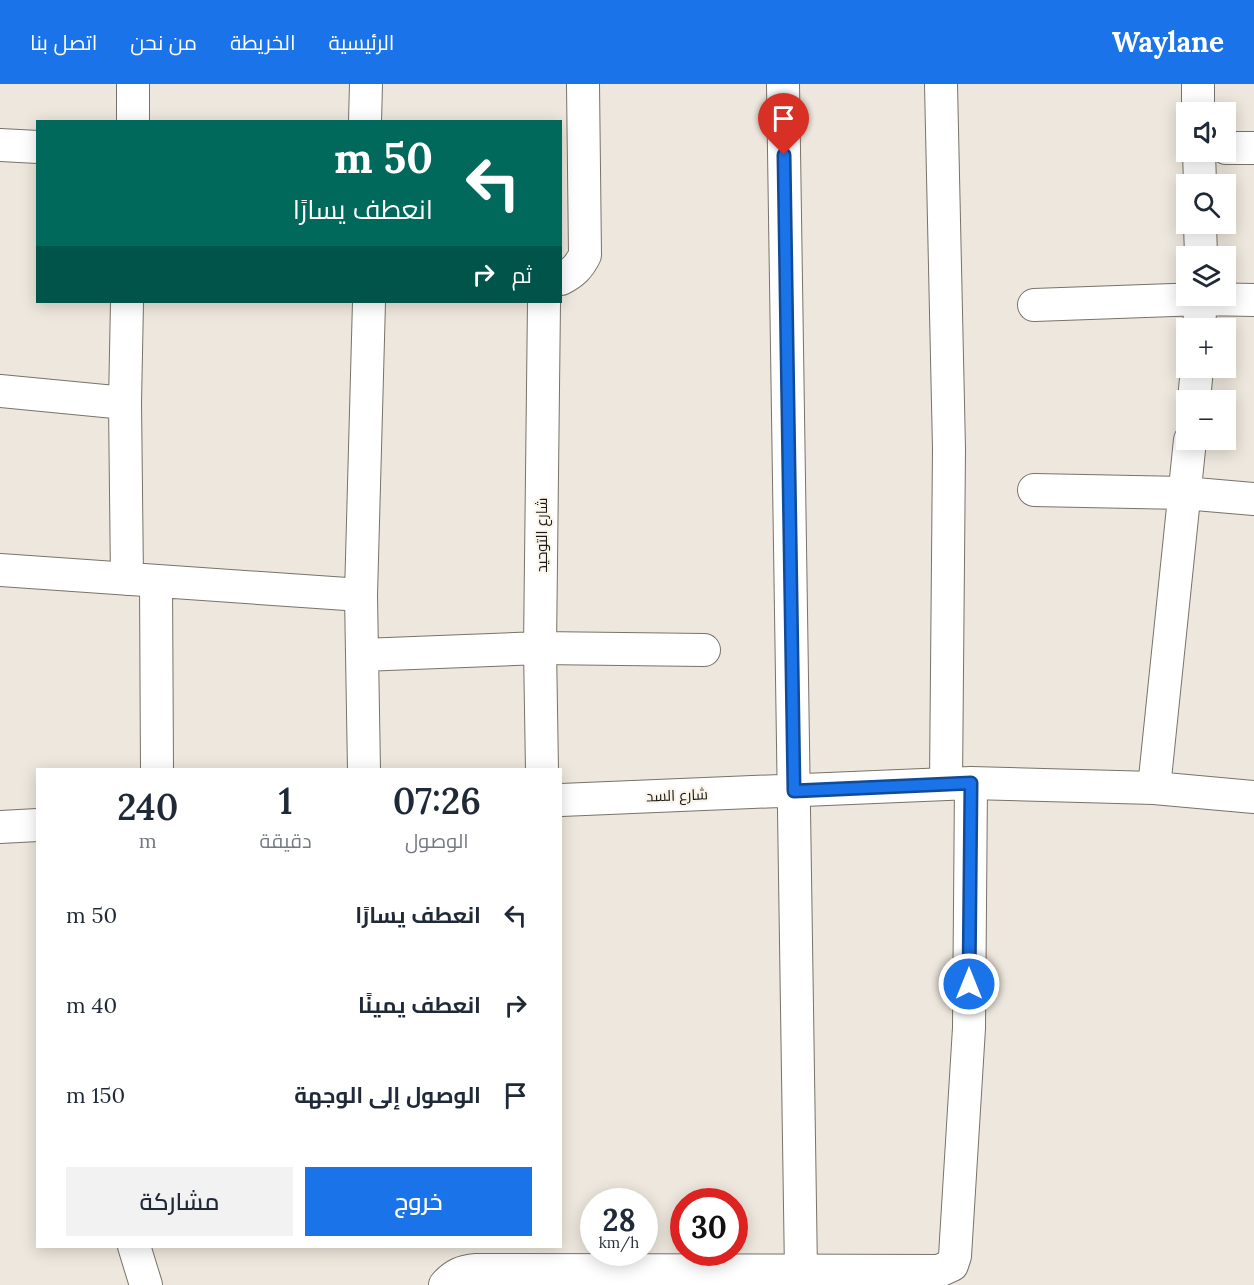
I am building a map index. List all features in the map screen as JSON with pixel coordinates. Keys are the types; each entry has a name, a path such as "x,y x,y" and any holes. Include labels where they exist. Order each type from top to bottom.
{"street":[{"path":"133,84 133,120"},
{"path":"365,120 366,84"},
{"path":"562,278 573,272 585,255 584,84"},
{"path":"783,84 801,1272"},
{"path":"445,1285 453,1276 465,1271 476,1270 755,1278 801,1272 939,1271 952,1265 955,1256 969,1028 958,783 941,84"},
{"path":"1198,84 1198,102"},
{"path":"0,145 36,147"},
{"path":"1236,148 1254,148"},
{"path":"1034,305 1201,308 1254,300"},
{"path":"127,303 125,403 157,768"},
{"path":"364,768 361,595 369,303"},
{"name":"شارع التوحيد","path":"542,768 540,648 544,303"},
{"path":"0,391 125,403"},
{"path":"1154,788 1189,450"},
{"path":"1035,490 1184,494 1254,499"},
{"path":"0,570 361,595"},
{"path":"362,655 540,648 704,650"},
{"name":"شارع السد","path":"562,800 958,783 1154,788 1254,797"},
{"path":"0,827 36,825"},
{"path":"135,1248 146,1285"}],"route":[{"path":"784,155 794,791 971,783 969,984"}]}
